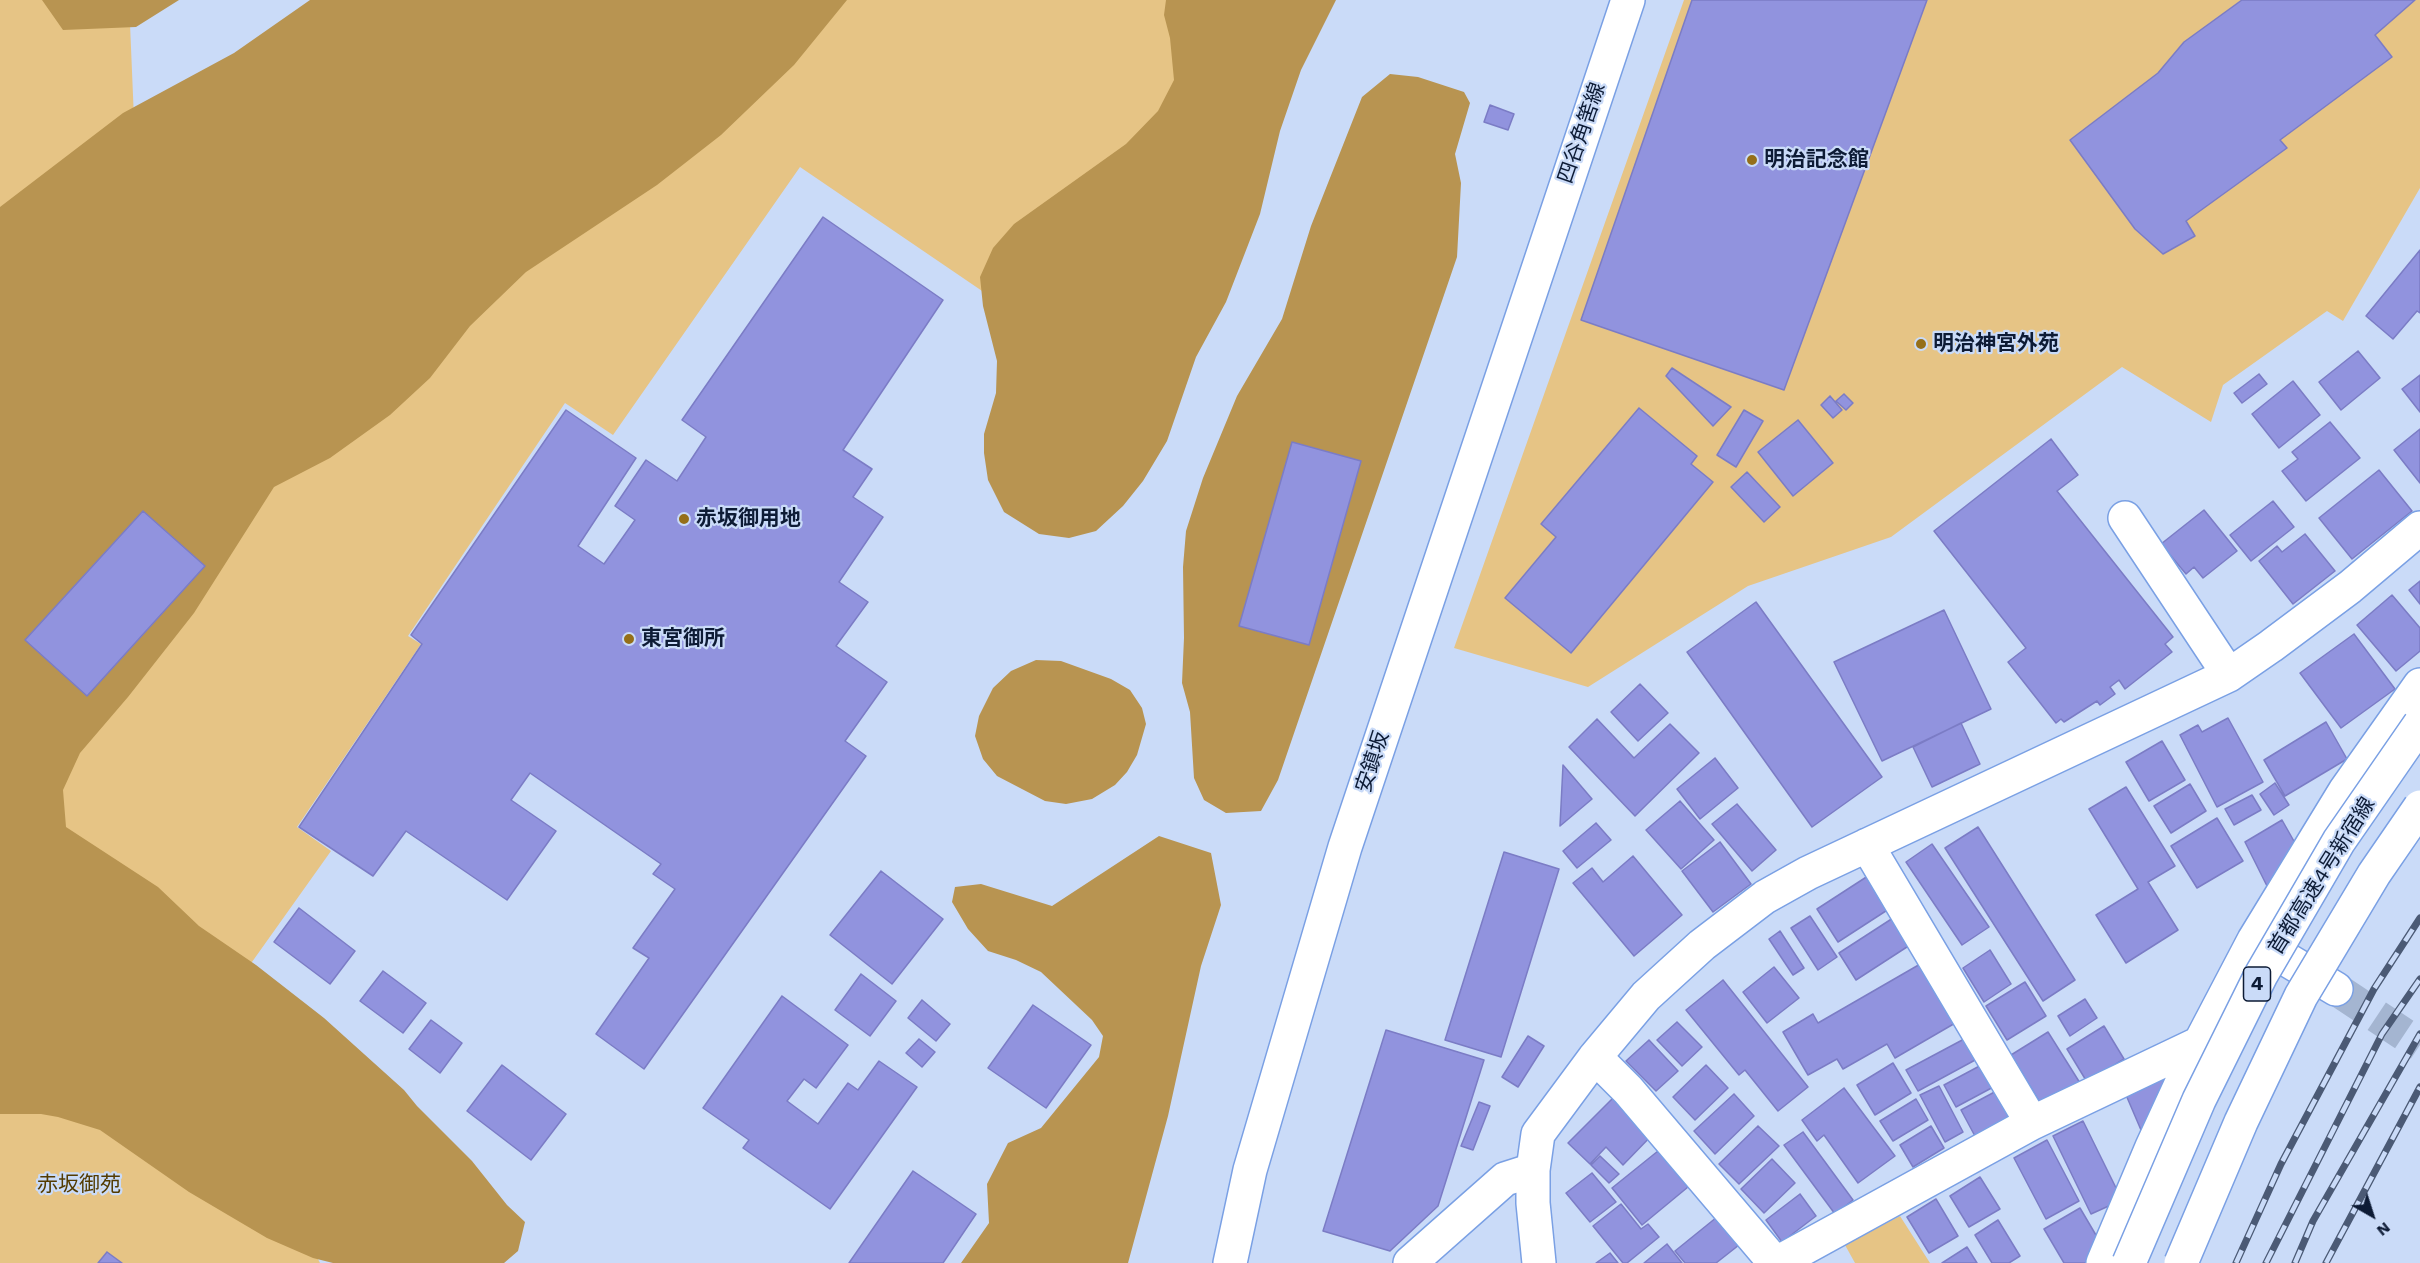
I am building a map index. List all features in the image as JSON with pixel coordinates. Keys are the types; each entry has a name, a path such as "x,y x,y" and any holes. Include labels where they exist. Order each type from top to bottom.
{"main road":[{"name":"四谷角筈線","path":"1537,267 1628,0"},
{"name":"安鎮坂","path":"1230,1263 1250,1170 1345,847 1537,267"},
{"path":"2125,518 2229,675"},
{"path":"1539,1263 1533,1203 1533,1170 1538,1134 1595,1057 1646,996 1702,945 1765,897 1808,873 2229,675 2350,587 2420,528"},
{"path":"2103,1263 2151,1147 2200,1043 2254,940 2345,791 2420,685"},
{"name":"首都高速4号新宿線","path":"2129,1263 2199,1100 2261,975 2339,841 2420,724"},
{"name":"首都高速4号新宿線","path":"2181,1263 2241,1122 2301,996 2374,874 2420,807"},
{"path":"1867,846 2032,1123"},
{"path":"2254,940 2336,989"},
{"path":"1595,1057 1628,1090 1776,1263 2032,1123 2200,1043"},
{"path":"1410,1263 1505,1179 1533,1170"}],"green space":[{"path":"0,0 129,0 135,143 0,273"},
{"path":"667,0 1233,0 1109,207 988,295 800,167 613,435 565,403 408,636 421,644 297,827 331,851 242,976 0,785"},
{"name":"明治神宮外苑","path":"1684,0 2420,0 2420,188 2343,321 2327,311 2223,385 2211,422 2122,367 1891,537 1748,586 1588,687 1454,648"},
{"name":"赤坂御苑","path":"0,1049 300,1223 320,1263 0,1263"},
{"path":"1900,1216 1930,1263 1855,1263 1845,1245"}],"shaded area":[{"path":"42,0 179,0 136,27 63,30"},
{"path":"310,0 847,0 794,65 721,135 657,185 526,272 470,326 430,378 390,415 330,458 274,487 194,613 128,697 80,753 63,790 66,827 158,887 199,926 256,965 324,1018 404,1090 472,1161 507,1205 525,1222 518,1251 504,1263 333,1263 313,1258 267,1238 189,1192 100,1130 41,1114 0,1114 0,207 123,113 234,53"},
{"path":"1166,0 1336,0 1301,70 1280,131 1260,214 1226,302 1196,357 1167,441 1143,481 1123,506 1096,531 1069,538 1039,534 1004,512 988,480 984,434 996,393 997,361 983,306 980,277 993,248 1014,224 1126,144 1158,111 1174,80 1170,38 1164,15"},
{"path":"1390,74 1418,77 1464,92 1470,103 1455,154 1461,183 1457,257 1278,780 1261,811 1226,813 1204,800 1194,778 1190,712 1182,683 1183,567 1186,531 1203,478 1237,396 1282,319 1311,226 1362,97"},
{"path":"1036,660 1061,661 1111,679 1130,690 1142,708 1146,724 1137,755 1127,772 1115,785 1092,799 1066,804 1045,801 997,776 983,759 975,736 979,716 993,688 1011,671"},
{"path":"1159,836 1211,853 1221,905 1201,966 1168,1116 1128,1263 961,1263 989,1223 987,1184 1008,1143 1041,1128 1099,1057 1103,1036 1092,1020 1041,972 1016,960 988,951 968,929 952,902 955,887 981,884 1052,906"}],"building":[{"name":"明治記念館","path":"1692,0 1927,0 1784,390 1581,320"},
{"path":"2242,0 2415,0 2375,35 2392,57 2280,140 2287,148 2186,221 2195,236 2163,254 2135,229 2070,140 2158,73 2184,42"},
{"path":"1490,105 1514,114 1508,130 1484,122"},
{"name":"東宮御所","path":"823,217 943,300 843,450 872,469 853,497 883,517 839,582 868,602 836,646 887,682 845,741 866,756 644,1069 596,1034 649,958 633,948 675,889 653,874 661,864 530,773 511,800 556,831 507,900 406,831 373,876 299,827 422,644 411,635 566,410 636,458 578,546 604,564 635,520 615,506 646,460 677,481 706,437 682,420"},
{"path":"2420,250 2420,313 2417,311 2393,339 2366,316"},
{"path":"2358,351 2380,378 2341,410 2319,382"},
{"path":"1672,368 1731,407 1713,426 1666,376"},
{"path":"2259,374 2267,384 2242,403 2234,393"},
{"path":"2420,375 2420,412 2402,389"},
{"path":"2293,381 2320,415 2279,448 2252,414"},
{"path":"1844,394 1853,403 1846,410 1836,401"},
{"path":"1830,396 1842,410 1833,418 1821,405"},
{"path":"1639,408 1697,456 1691,464 1713,482 1571,653 1505,598 1556,537 1541,524"},
{"path":"1744,410 1763,421 1736,467 1717,455"},
{"path":"1798,420 1833,463 1793,496 1758,452"},
{"path":"2330,422 2360,458 2306,501 2282,471 2298,459 2292,452"},
{"path":"2420,429 2420,483 2394,450"},
{"path":"2051,439 2078,475 2057,491 2173,637 2165,644 2172,652 2125,689 2119,680 2110,687 2115,694 2100,705 2097,701 2064,722 2061,719 2056,723 2008,662 2026,648 1934,531"},
{"path":"1292,442 1361,461 1309,645 1239,626"},
{"path":"2379,470 2412,511 2352,559 2319,518"},
{"path":"1747,472 1780,507 1764,522 1731,487"},
{"path":"2273,501 2294,527 2251,561 2230,535"},
{"path":"2204,510 2237,551 2203,578 2194,567 2186,574 2161,544"},
{"path":"143,511 205,566 87,696 25,640"},
{"path":"2305,534 2335,571 2293,604 2259,561 2277,546 2282,552"},
{"path":"2420,581 2420,604 2409,590"},
{"path":"2392,595 2420,628 2420,651 2396,671 2357,625"},
{"path":"1756,602 1882,777 1812,827 1687,652"},
{"path":"1944,610 1991,709 1882,761 1834,662"},
{"path":"2354,634 2395,689 2341,728 2300,673"},
{"path":"1640,684 1668,713 1638,741 1611,712"},
{"path":"2228,718 2263,782 2217,807 2180,735 2198,725 2202,732"},
{"path":"1597,719 1634,758 1670,724 1699,753 1635,816 1569,747"},
{"path":"2326,722 2347,759 2285,796 2264,760"},
{"path":"1961,723 1980,764 1932,787 1913,747"},
{"path":"2162,741 2185,780 2149,801 2126,762"},
{"path":"1715,758 1738,788 1700,819 1677,789"},
{"path":"1563,765 1592,799 1560,826"},
{"path":"2275,783 2289,805 2274,815 2260,794"},
{"path":"2190,784 2206,811 2171,833 2154,806"},
{"path":"2126,787 2175,866 2148,882 2178,930 2126,963 2096,915 2138,889 2089,809"},
{"path":"2252,795 2261,810 2234,825 2225,809"},
{"path":"1680,801 1714,840 1681,869 1646,830"},
{"path":"1737,804 1776,850 1752,871 1712,824"},
{"path":"2217,818 2243,861 2197,888 2171,846"},
{"path":"2282,820 2299,850 2268,888 2245,842"},
{"path":"1596,823 1611,840 1577,868 1563,851"},
{"path":"1978,827 2075,980 2043,1001 1945,848"},
{"path":"1720,842 1751,884 1713,912 1682,871"},
{"path":"1932,844 1989,927 1962,945 1906,862"},
{"path":"1504,852 1559,869 1501,1057 1445,1040"},
{"path":"1633,856 1682,915 1634,956 1573,883 1592,868 1603,882"},
{"path":"881,871 943,919 892,984 830,935"},
{"path":"1871,874 1892,907 1838,942 1817,909"},
{"path":"299,908 355,951 330,984 274,942"},
{"path":"1810,916 1837,957 1818,970 1791,928"},
{"path":"1893,918 1910,945 1856,980 1839,953"},
{"path":"1780,931 1804,968 1793,975 1769,939"},
{"path":"1990,950 2011,984 1984,1002 1963,968"},
{"path":"1922,963 1957,1022 1895,1058 1887,1044 1843,1069 1837,1059 1808,1075 1783,1032 1813,1014 1818,1023"},
{"path":"1774,967 1799,998 1767,1023 1743,992"},
{"path":"383,971 426,1003 403,1033 360,1001"},
{"path":"861,974 896,1001 870,1036 835,1010"},
{"path":"1723,980 1808,1087 1778,1111 1745,1070 1739,1075 1686,1010"},
{"path":"2025,982 2046,1016 2007,1040 1986,1006"},
{"path":"782,996 848,1045 816,1088 804,1079 787,1101 818,1124 848,1083 858,1090 879,1061 917,1087 830,1209 743,1148 749,1140 703,1108"},
{"path":"2085,999 2097,1018 2070,1036 2058,1016"},
{"path":"922,1000 950,1024 936,1041 908,1018"},
{"path":"1033,1005 1091,1045 1046,1108 988,1068"},
{"path":"431,1020 462,1043 440,1073 409,1049"},
{"path":"1677,1022 1702,1047 1682,1066 1657,1040"},
{"path":"2104,1026 2124,1059 2087,1082 2067,1049"},
{"path":"1386,1030 1484,1060 1438,1206 1390,1251 1323,1231"},
{"path":"2048,1032 2080,1083 2042,1106 2011,1055"},
{"path":"1528,1036 1544,1046 1518,1087 1502,1077"},
{"path":"1966,1038 1977,1059 1918,1091 1906,1070"},
{"path":"919,1039 935,1052 922,1067 906,1053"},
{"path":"1649,1040 1678,1071 1656,1091 1626,1061"},
{"path":"1987,1062 1999,1084 1956,1107 1944,1085"},
{"path":"1893,1063 1911,1093 1875,1115 1857,1085"},
{"path":"502,1065 566,1114 531,1160 467,1111"},
{"path":"1706,1065 1728,1088 1695,1120 1673,1097"},
{"path":"2170,1076 2144,1137 2126,1095"},
{"path":"1939,1086 1963,1132 1945,1142 1920,1095"},
{"path":"1844,1088 1895,1156 1858,1183 1824,1135 1817,1141 1802,1120"},
{"path":"2002,1088 2017,1115 1976,1138 1961,1110"},
{"path":"1618,1093 1656,1131 1623,1165 1606,1147 1590,1164 1568,1143"},
{"path":"1734,1094 1754,1116 1715,1154 1694,1131"},
{"path":"1916,1099 1928,1120 1893,1141 1880,1121"},
{"path":"1479,1102 1490,1106 1473,1150 1461,1146"},
{"path":"2083,1121 2122,1200 2091,1214 2053,1136"},
{"path":"1758,1126 1779,1146 1739,1184 1719,1164"},
{"path":"1931,1126 1944,1148 1913,1167 1900,1145"},
{"path":"1803,1132 1853,1200 1835,1214 1784,1145"},
{"path":"2047,1140 2079,1201 2046,1219 2014,1158"},
{"path":"1658,1151 1688,1187 1642,1225 1612,1188"},
{"path":"1600,1156 1619,1174 1609,1183 1591,1165"},
{"path":"1772,1159 1795,1183 1764,1213 1741,1189"},
{"path":"913,1171 976,1214 943,1263 849,1263"},
{"path":"1592,1173 1616,1202 1590,1222 1566,1193"},
{"path":"1980,1177 2000,1209 1969,1227 1950,1196"},
{"path":"1800,1194 1816,1216 1782,1242 1766,1220"},
{"path":"1936,1199 1958,1236 1929,1253 1907,1217"},
{"path":"1621,1204 1641,1229 1648,1224 1659,1237 1627,1263 1623,1263 1593,1226"},
{"path":"2080,1208 2103,1247 2095,1263 2064,1263 2044,1229"},
{"path":"1717,1217 1739,1245 1716,1263 1685,1263 1675,1251"},
{"path":"1998,1220 2020,1256 2009,1263 1992,1263 1975,1235"},
{"path":"1667,1244 1682,1263 1644,1263"},
{"path":"1967,1247 1977,1263 1942,1263"},
{"path":"107,1252 122,1263 98,1263"},
{"path":"1610,1253 1618,1263 1596,1263"}],"tunnel":[{"path":"2336,989 2420,1045"}],"railway":[{"path":"2236,1263 2281,1164 2374,989 2420,918"},
{"path":"2266,1263 2382,1034 2420,979"},
{"path":"2295,1263 2313,1221 2420,1034"},
{"path":"2326,1263 2420,1087"}],"place":[{"name":"明治記念館","path":"1752,160"},
{"name":"明治神宮外苑","path":"1921,344"},
{"name":"赤坂御用地","path":"684,519"},
{"name":"東宮御所","path":"629,639"}]}
